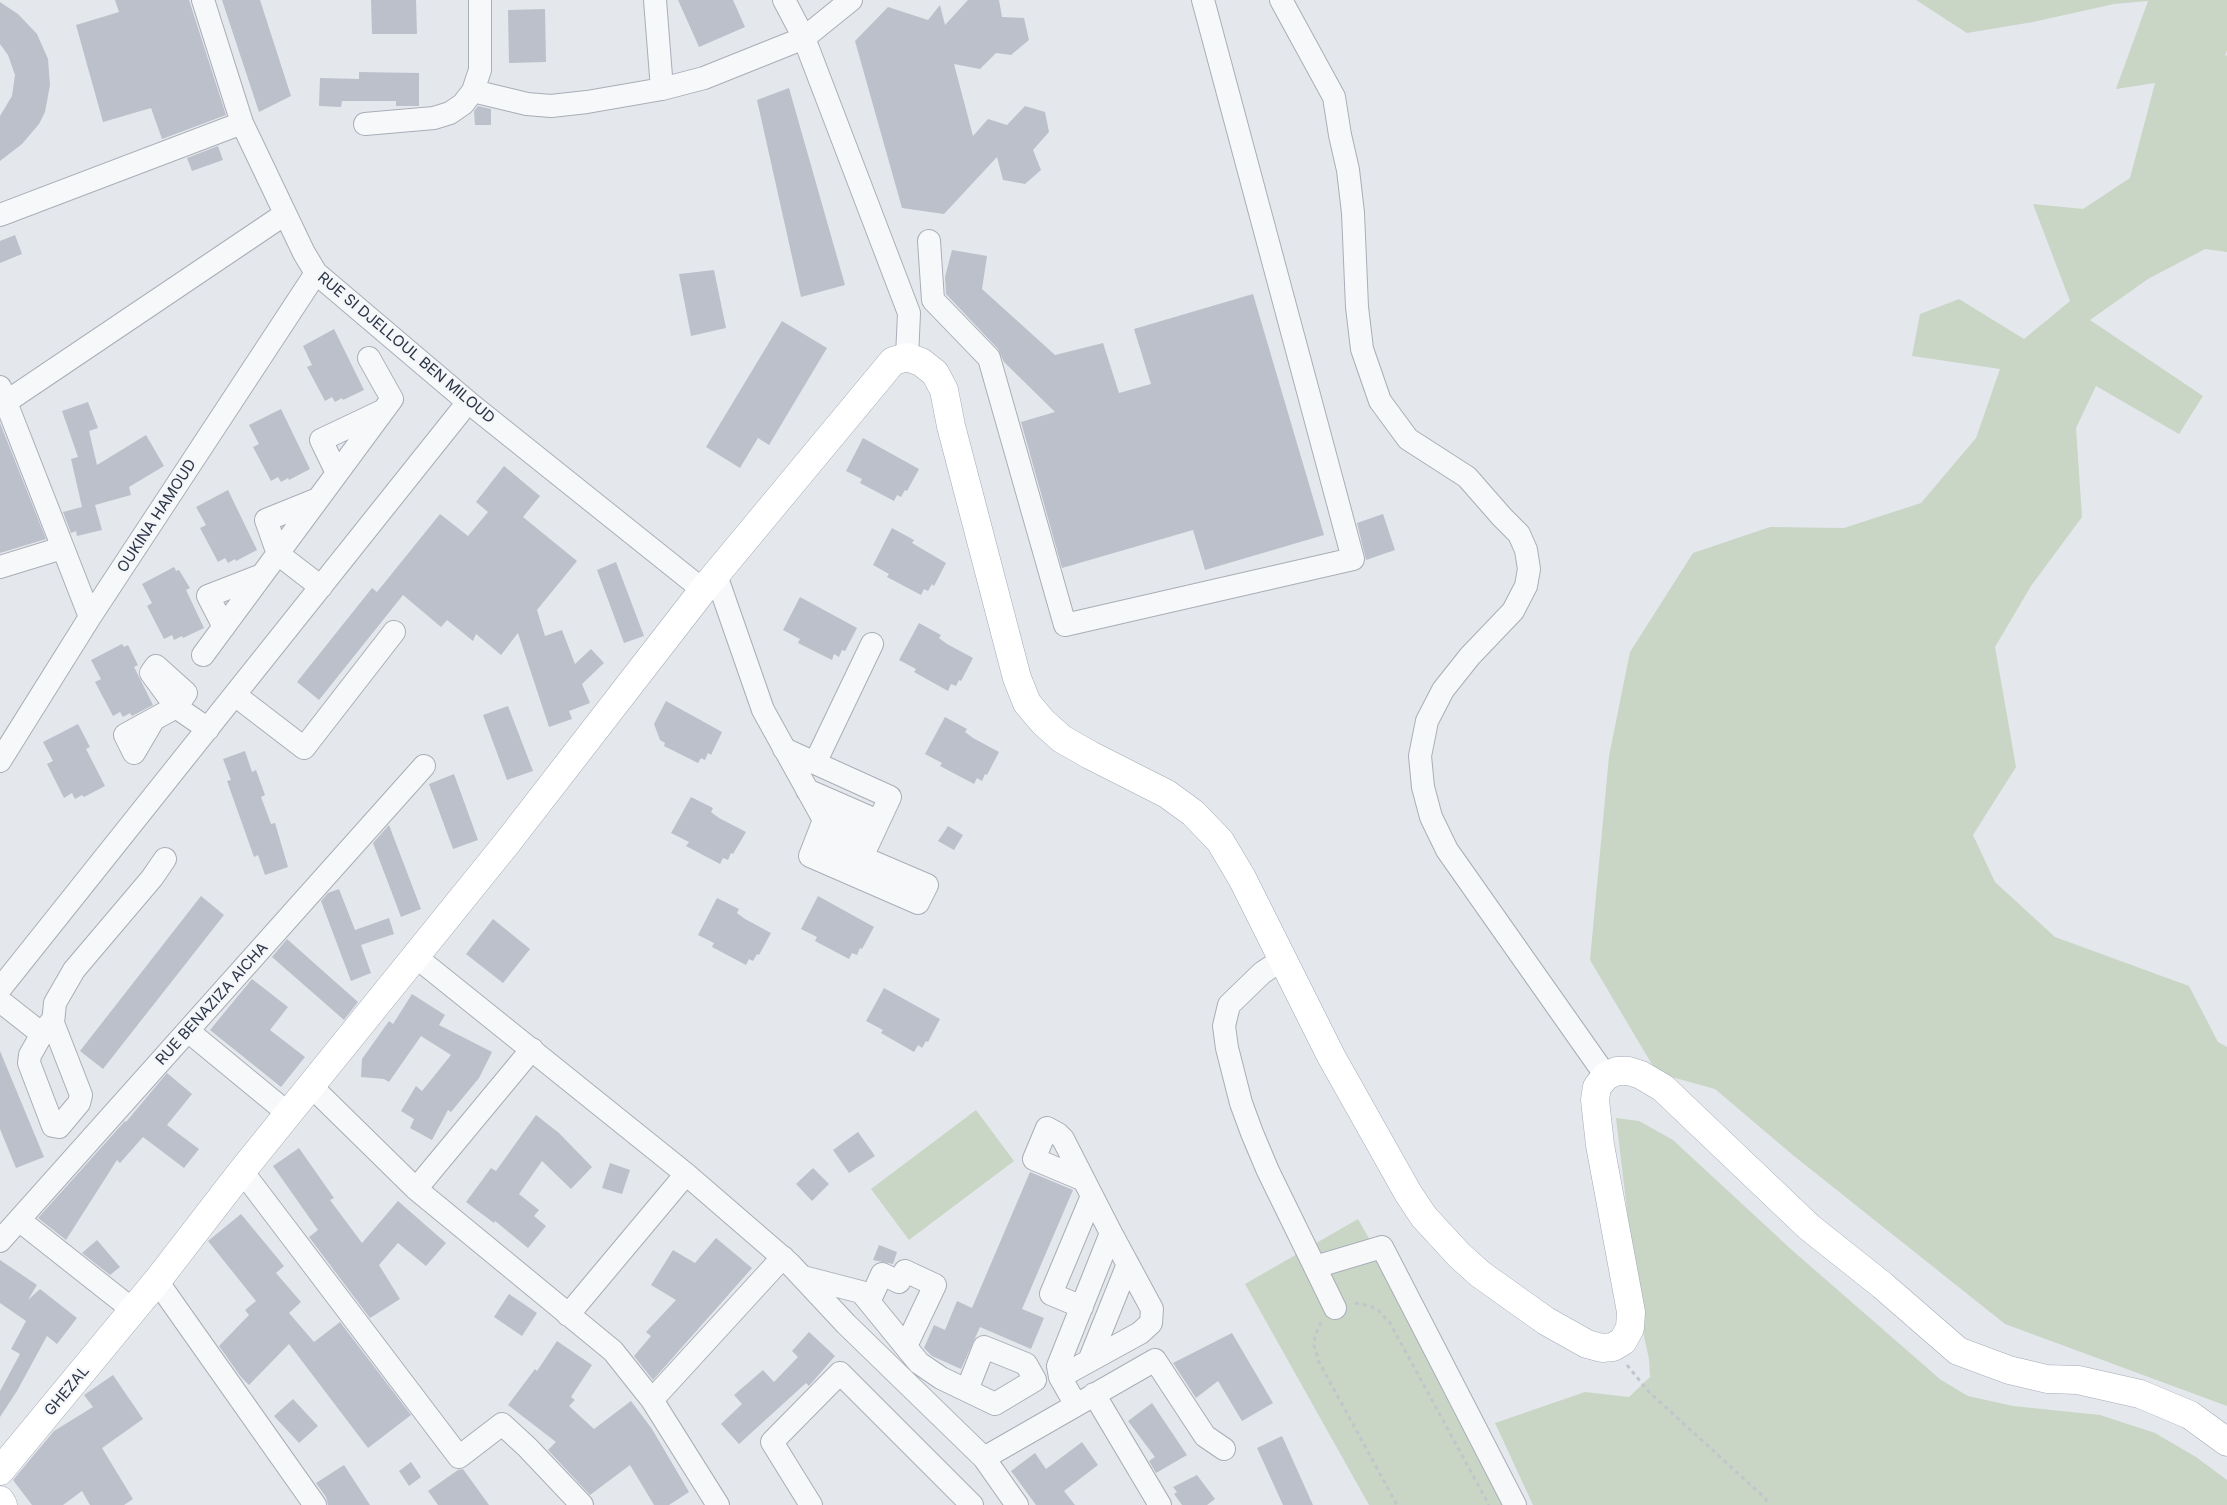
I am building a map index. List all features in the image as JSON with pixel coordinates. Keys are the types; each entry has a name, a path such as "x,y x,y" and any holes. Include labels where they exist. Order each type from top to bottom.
{"main road":[{"path":"907,357 921,362 935,373 944,390 951,426 1017,678 1027,702 1043,722 1062,739 1167,794 1193,813 1220,840 1242,878 1332,1056 1408,1193 1424,1217 1458,1254 1509,1296 1546,1321 1587,1344 1602,1348 1613,1347 1623,1341 1630,1328 1632,1312 1600,1145 1595,1100 1597,1087 1606,1076 1617,1071 1629,1071 1641,1075 1663,1088 1810,1227 1882,1285 1958,1351 2009,1370 2048,1379 2078,1380 2140,1394 2190,1415 2227,1442"},
{"name":"GHEZAL","path":"0,1472 158,1281 242,1171 290,1115 507,843 710,582 893,361 907,357"},
{"path":"0,1500 4,1505"}],"street":[{"name":"RUE SI DJELLOUL BEN MILOUD","path":"203,0 242,123 304,253 316,273 468,402 710,582"},
{"path":"365,124 434,118 450,113 463,104 473,91 480,70 480,0"},
{"path":"655,0 662,89"},
{"path":"784,0 804,38 910,313 907,357"},
{"path":"473,91 528,104 551,106 662,89 704,78 804,38 851,0"},
{"path":"929,241 933,300 989,358 1066,625 1353,559 1203,0"},
{"path":"1281,0 1334,97 1348,170 1353,213 1357,307 1362,349 1380,401 1408,438 1468,477 1519,534 1526,550 1529,569 1526,586 1512,610 1470,656 1443,690 1427,721 1420,756 1423,787 1431,818 1447,850 1606,1076"},
{"path":"0,215 242,123"},
{"path":"90,617 2,399 285,214"},
{"name":"OUKINA HAMOUD","path":"0,761 90,617 316,273"},
{"path":"203,655 392,399 368,358"},
{"path":"0,989 468,402"},
{"path":"337,473 321,440 383,411"},
{"path":"319,498 266,520 278,554 321,587"},
{"path":"0,567 62,548"},
{"path":"224,627 208,596 262,575"},
{"path":"710,582 762,710 807,790 820,829 810,856 918,903 927,885 866,849 820,829"},
{"path":"235,695 304,748 394,632"},
{"path":"815,763 872,644"},
{"path":"154,719 176,707 208,728"},
{"path":"784,749 890,797 866,849"},
{"name":"RUE BENAZIZA AICHA","path":"0,1241 424,766"},
{"path":"807,790 878,821"},
{"path":"0,1001 47,1029 55,1003 74,970 152,878 165,859"},
{"path":"416,957 686,1174 783,1257 846,1324 984,1458 1018,1505"},
{"path":"1282,959 1262,973 1229,1005 1224,1026 1234,1079 1252,1133 1268,1171 1335,1308"},
{"path":"188,1031 290,1115"},
{"path":"416,1189 532,1049"},
{"path":"312,1087 416,1189 613,1351 652,1400 718,1505"},
{"path":"242,1171 458,1457 502,1424 527,1447 582,1505"},
{"path":"568,1314 686,1174"},
{"path":"1060,1377 1140,1333 1151,1323 1152,1309 1088,1188 1050,1294 1082,1306"},
{"path":"19,1220 133,1310"},
{"path":"1111,1232 1058,1366 1060,1377 1085,1399 1160,1505"},
{"path":"1315,1267 1382,1247 1516,1505"},
{"path":"652,1400 783,1257"},
{"path":"1089,1361 1128,1264"},
{"path":"870,1300 882,1274 899,1282 905,1271 935,1285 906,1346"},
{"path":"803,1277 862,1292 919,1363 941,1378 967,1390"},
{"path":"158,1281 314,1505"},
{"path":"984,1458 1154,1360 1205,1436 1224,1449"},
{"path":"811,1505 772,1442 840,1373 972,1505"}],"path":[{"path":"1398,1505 1316,1354 1314,1345 1318,1327 1328,1313 1335,1308 1352,1303 1370,1306 1384,1316 1489,1505"},
{"path":"1613,1347 1649,1392 1765,1498 1769,1505"}],"green space":[{"path":"1916,0 2227,0 2227,50 2225,56 2227,55 2227,252 2205,249 2148,279 2090,320 2203,396 2179,434 2096,386 2076,428 2082,517 2031,586 1995,647 2016,767 1973,835 1995,882 2055,937 2189,986 2218,1042 2227,1047 2227,1406 2005,1324 1794,1156 1715,1089 1657,1073 1590,960 1609,756 1630,652 1693,553 1770,527 1844,528 1921,503 1976,438 2000,369 1912,356 1920,314 1959,299 2024,339 2070,301 2033,204 2083,209 2130,178 2155,83 2116,89 2148,1 2114,4 2033,22 1967,33"},
{"path":"976,1110 1014,1161 909,1240 871,1189"},
{"path":"1616,1118 1639,1121 1673,1140 1793,1251 1941,1380 1968,1396 2013,1406 2100,1415 2155,1433 2196,1457 2227,1480 2227,1505 1533,1505 1495,1423 1585,1392 1629,1397 1650,1377 1649,1359 1640,1318"},
{"path":"1358,1219 1519,1505 1369,1505 1245,1284"}],"building":[{"path":"115,0 189,0 226,115 162,139 151,108 103,122 76,25 119,12"},
{"path":"222,0 260,0 291,96 259,112"},
{"path":"371,0 416,0 417,34 372,34"},
{"path":"678,0 733,0 745,27 699,47"},
{"path":"968,0 999,0 1002,17 1024,18 1029,40 1011,55 996,53 980,69 954,64 973,136 988,119 1007,125 1025,106 1045,112 1049,132 1033,150 1041,170 1025,184 1003,180 997,157 944,214 902,208 855,41 888,7 928,20 940,5 945,25"},
{"path":"0,2 18,14 37,34 48,59 50,85 45,112 39,124 22,144 0,161 0,116 12,96 15,75 8,55 0,44"},
{"path":"545,9 546,62 509,63 508,10"},
{"path":"359,72 419,73 419,106 396,106 396,101 342,101 341,107 319,106 320,78 359,79"},
{"path":"789,88 845,285 801,297 757,100"},
{"path":"478,106 491,109 491,125 475,125 474,111"},
{"path":"218,146 223,160 192,171 187,158"},
{"path":"15,235 22,254 0,263 0,241"},
{"path":"952,250 987,256 982,289 1055,355 1103,343 1119,393 1151,384 1134,329 1253,294 1324,535 1205,570 1193,530 1062,568 1021,422 1055,412 1004,362 998,349 946,294 945,277"},
{"path":"714,270 726,328 691,336 679,274"},
{"path":"782,321 827,348 769,445 758,438 740,468 706,447"},
{"path":"334,329 364,390 335,402 332,397 325,401 307,367 312,365 303,346"},
{"path":"88,402 98,428 89,431 97,465 146,435 164,466 129,487 131,495 95,505 102,530 77,536 76,531 71,533 63,512 82,507 71,459 78,457 62,411"},
{"path":"281,409 310,469 281,482 278,477 271,481 253,447 259,444 249,425"},
{"path":"0,423 46,539 0,553"},
{"path":"863,438 919,469 907,491 905,490 901,497 897,495 894,501 860,483 862,479 846,471"},
{"path":"504,466 540,496 523,517 577,561 537,610 545,636 562,630 575,664 591,649 604,663 582,684 590,703 569,711 572,719 549,727 518,633 501,655 476,634 473,641 447,620 441,627 403,595 319,700 297,682 372,588 377,592 440,514 468,536 488,512 476,502"},
{"path":"228,490 257,550 228,563 225,558 218,562 200,528 206,525 196,507"},
{"path":"1383,514 1395,550 1366,560 1357,523"},
{"path":"892,528 914,540 912,543 946,563 934,586 932,584 928,591 924,589 921,595 887,577 889,574 873,565"},
{"path":"616,562 644,636 624,643 597,570"},
{"path":"174,567 176,571 179,570 190,588 186,590 204,628 174,640 172,635 164,639 147,606 152,603 142,584"},
{"path":"800,597 857,628 845,651 842,650 839,657 834,654 832,660 798,643 800,639 783,630"},
{"path":"919,623 941,635 939,638 947,644 973,658 961,681 959,680 956,686 951,684 948,691 914,672 916,669 899,660"},
{"path":"122,644 124,647 128,645 138,665 134,667 153,705 132,716 130,713 123,717 120,712 113,716 95,682 101,679 91,660"},
{"path":"666,701 722,732 711,755 708,753 705,760 701,758 698,763 664,746 665,743 660,740 654,724"},
{"path":"508,706 533,771 507,780 483,715"},
{"path":"945,717 967,729 965,732 973,738 999,752 982,781 977,778 974,784 940,766 942,763 925,754"},
{"path":"78,724 90,747 86,749 105,786 84,797 82,795 75,799 72,793 64,798 47,764 53,761 43,742"},
{"path":"245,751 252,772 256,770 265,795 261,797 271,824 275,823 288,867 265,875 258,855 254,857 227,781 231,780 223,759"},
{"path":"454,774 478,840 453,849 429,784"},
{"path":"691,797 713,808 711,812 719,818 746,832 728,860 723,858 720,864 686,846 689,842 671,833"},
{"path":"389,825 421,909 401,917 373,843"},
{"path":"948,826 963,835 954,850 938,841"},
{"path":"339,889 355,930 389,918 394,934 361,945 371,973 351,981 321,901 328,893"},
{"path":"201,896 224,915 103,1069 80,1051"},
{"path":"818,896 874,927 857,955 852,953 849,959 815,941 817,937 801,929"},
{"path":"717,898 739,909 737,913 745,919 771,933 759,955 757,954 753,961 749,959 746,965 712,947 714,943 698,935"},
{"path":"493,919 530,949 503,983 466,954"},
{"path":"287,939 358,1002 344,1020 272,957"},
{"path":"252,979 288,1007 270,1030 305,1057 281,1087 210,1030"},
{"path":"884,988 940,1019 928,1042 926,1041 922,1048 918,1045 914,1052 881,1033 883,1030 866,1021"},
{"path":"412,994 445,1015 439,1025 492,1052 479,1078 451,1112 448,1110 432,1140 410,1128 414,1119 401,1111 416,1086 422,1091 451,1055 421,1036 389,1082 384,1079 361,1077 362,1059 389,1021 393,1024"},
{"path":"0,1051 44,1157 16,1168 0,1129"},
{"path":"167,1073 192,1094 167,1125 199,1149 184,1168 143,1137 120,1163 117,1160 66,1240 38,1218 126,1122"},
{"path":"536,1115 559,1133 592,1167 571,1189 542,1161 519,1194 539,1210 534,1216 546,1226 528,1248 495,1221 494,1223 466,1202 491,1168 496,1171"},
{"path":"858,1132 875,1156 849,1173 833,1150"},
{"path":"299,1148 334,1198 330,1200 362,1243 398,1201 446,1243 426,1266 398,1243 379,1265 400,1299 370,1318 309,1237 318,1230 273,1166"},
{"path":"610,1163 630,1170 622,1194 602,1188"},
{"path":"813,1168 829,1184 812,1201 796,1184"},
{"path":"1030,1172 1073,1190 1022,1309 1044,1318 1031,1349 980,1327 961,1369 932,1356 924,1348 934,1325 945,1330 957,1301 972,1308"},
{"path":"241,1214 284,1266 276,1273 301,1302 289,1313 314,1342 340,1322 411,1415 368,1448 289,1344 249,1385 219,1346 249,1315 245,1310 256,1301 208,1241"},
{"path":"716,1238 752,1268 653,1380 634,1356 651,1336 646,1332 676,1300 651,1285 673,1250 695,1263"},
{"path":"97,1240 120,1267 110,1275 82,1253"},
{"path":"879,1245 897,1252 893,1264 873,1260"},
{"path":"0,1260 37,1285 28,1300 40,1289 77,1318 57,1344 47,1336 17,1391 0,1417 0,1391 20,1354 11,1349 26,1321 0,1303"},
{"path":"509,1294 537,1313 522,1336 494,1317"},
{"path":"809,1332 835,1356 809,1386 806,1383 739,1444 721,1424 742,1404 734,1395 763,1370 774,1382 798,1357 792,1351"},
{"path":"1232,1333 1273,1403 1242,1421 1218,1381 1196,1398 1173,1363"},
{"path":"557,1341 592,1365 571,1397 575,1400 569,1406 594,1429 631,1401 652,1429 689,1492 669,1505 654,1505 630,1465 590,1495 548,1450 556,1442 508,1405 535,1369 537,1371"},
{"path":"113,1375 143,1419 102,1448 133,1499 124,1505 90,1505 82,1491 63,1505 32,1505 13,1480 54,1431 93,1407 84,1395"},
{"path":"293,1399 318,1426 299,1443 274,1416"},
{"path":"1152,1403 1187,1455 1156,1473 1149,1461 1155,1457 1128,1421"},
{"path":"1282,1436 1313,1505 1283,1505 1257,1448"},
{"path":"1082,1442 1098,1465 1064,1491 1075,1505 1036,1505 1011,1471 1035,1453 1046,1469"},
{"path":"411,1462 421,1477 409,1486 399,1471"},
{"path":"344,1465 370,1505 328,1505 326,1497 316,1483"},
{"path":"463,1469 489,1505 438,1505 428,1491 458,1470"},
{"path":"1197,1475 1215,1499 1207,1505 1182,1505 1174,1494 1177,1492 1173,1487"}]}
